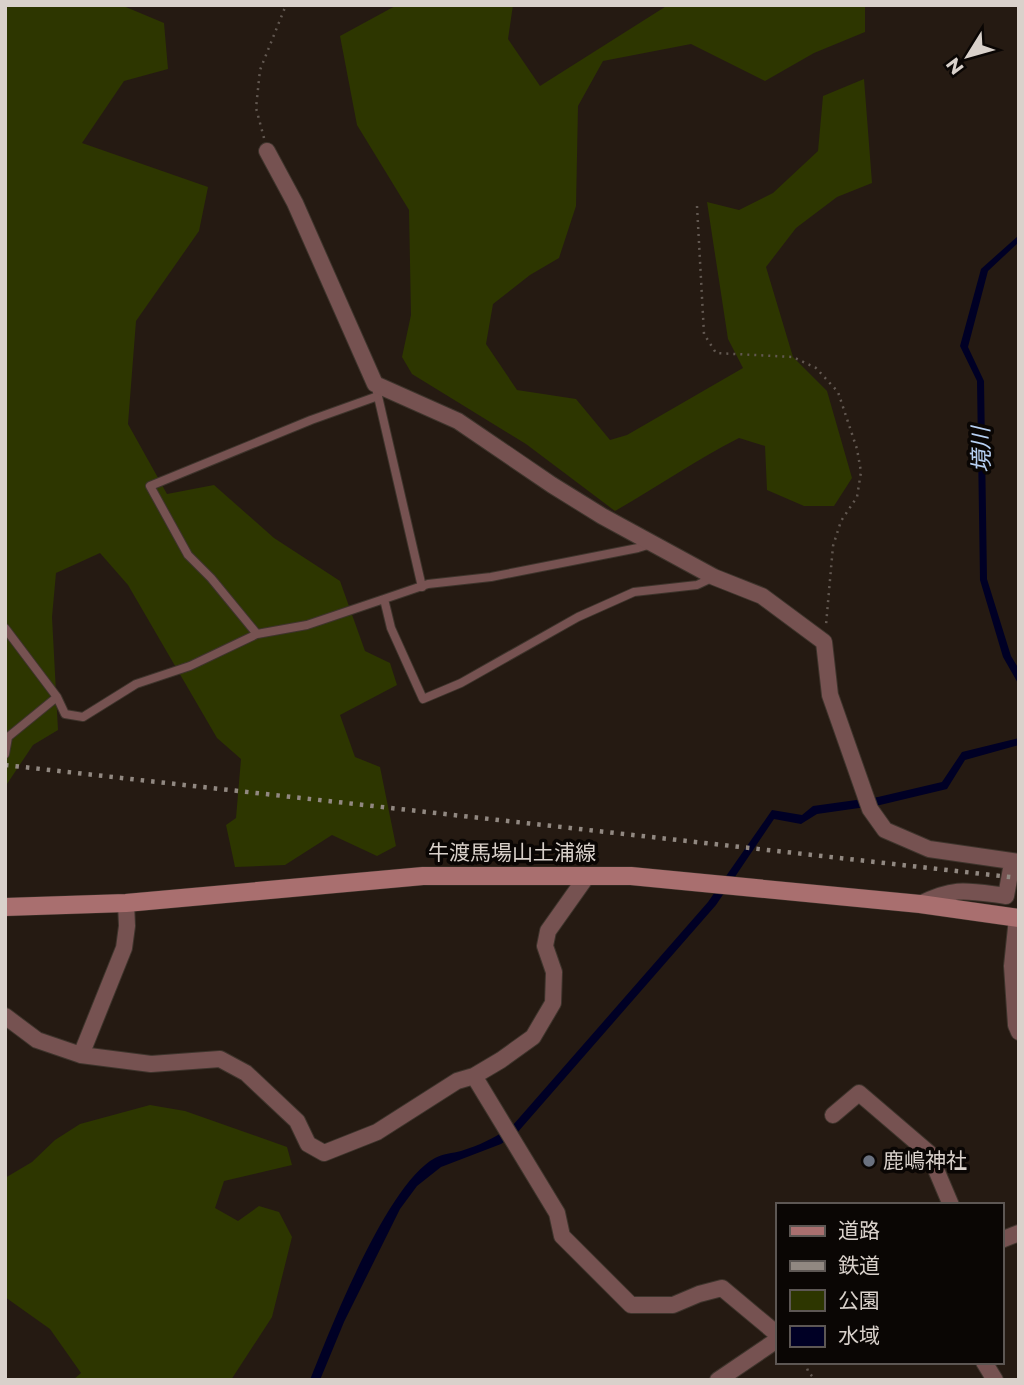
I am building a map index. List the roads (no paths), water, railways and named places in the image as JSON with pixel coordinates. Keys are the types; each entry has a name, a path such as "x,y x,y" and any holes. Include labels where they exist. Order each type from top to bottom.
{"main road":[{"name":"牛渡馬場山土浦線","path":"5,907 125,903 423,876 631,876 920,904 1018,918"}],"street":[{"path":"267,151 295,203 376,390 458,421 552,485 652,543 714,577 762,596 824,642 830,695 870,809 885,830 929,849 1015,863 1012,896 943,892 920,904"},
{"path":"5,1016 37,1040 81,1055 151,1064 220,1059 246,1073 297,1121 308,1144 324,1153 377,1132 457,1081 474,1076 533,1037 553,1003 554,972 545,946 548,931 587,876"},
{"path":"81,1055 124,948 127,926 125,903"},
{"path":"1018,918 1012,967 1016,1024 1019,1032"},
{"path":"474,1076 557,1213 562,1236 631,1305 673,1305 722,1288 776,1333"},
{"path":"833,1115 859,1093 929,1153 950,1203"},
{"path":"718,1380 776,1341"},
{"path":"985,1364 995,1380"}],"lane":[{"path":"257,634 211,578 188,555 150,486 311,420 376,390 422,587"},
{"path":"5,628 57,697 65,714 83,717 136,684 190,666 257,634 307,625 422,587 504,574 652,543"},
{"path":"384,599 391,628 423,699 461,683 578,617 634,592 697,585 714,577"},
{"path":"5,754 8,737 57,697"}],"water":[{"name":"境川","path":"1019,235 1019,242 988,271 968,347 984,381 987,579 1011,656 1019,669 1019,685 1003,657 980,580 977,381 960,346 981,269"},
{"path":"1019,738 1019,745 965,760 947,789 880,805 817,814 801,824 774,819 716,905 517,1133 501,1144 441,1167 417,1186 400,1209 344,1322 320,1380 310,1380 362,1259 398,1196 417,1173 435,1158 482,1143 513,1125 708,902 772,810 802,815 813,806 878,797 942,782 962,752"}],"railway":[{"path":"5,765 1019,878"}],"place":[{"name":"鹿嶋神社","path":"869,1161"}]}
